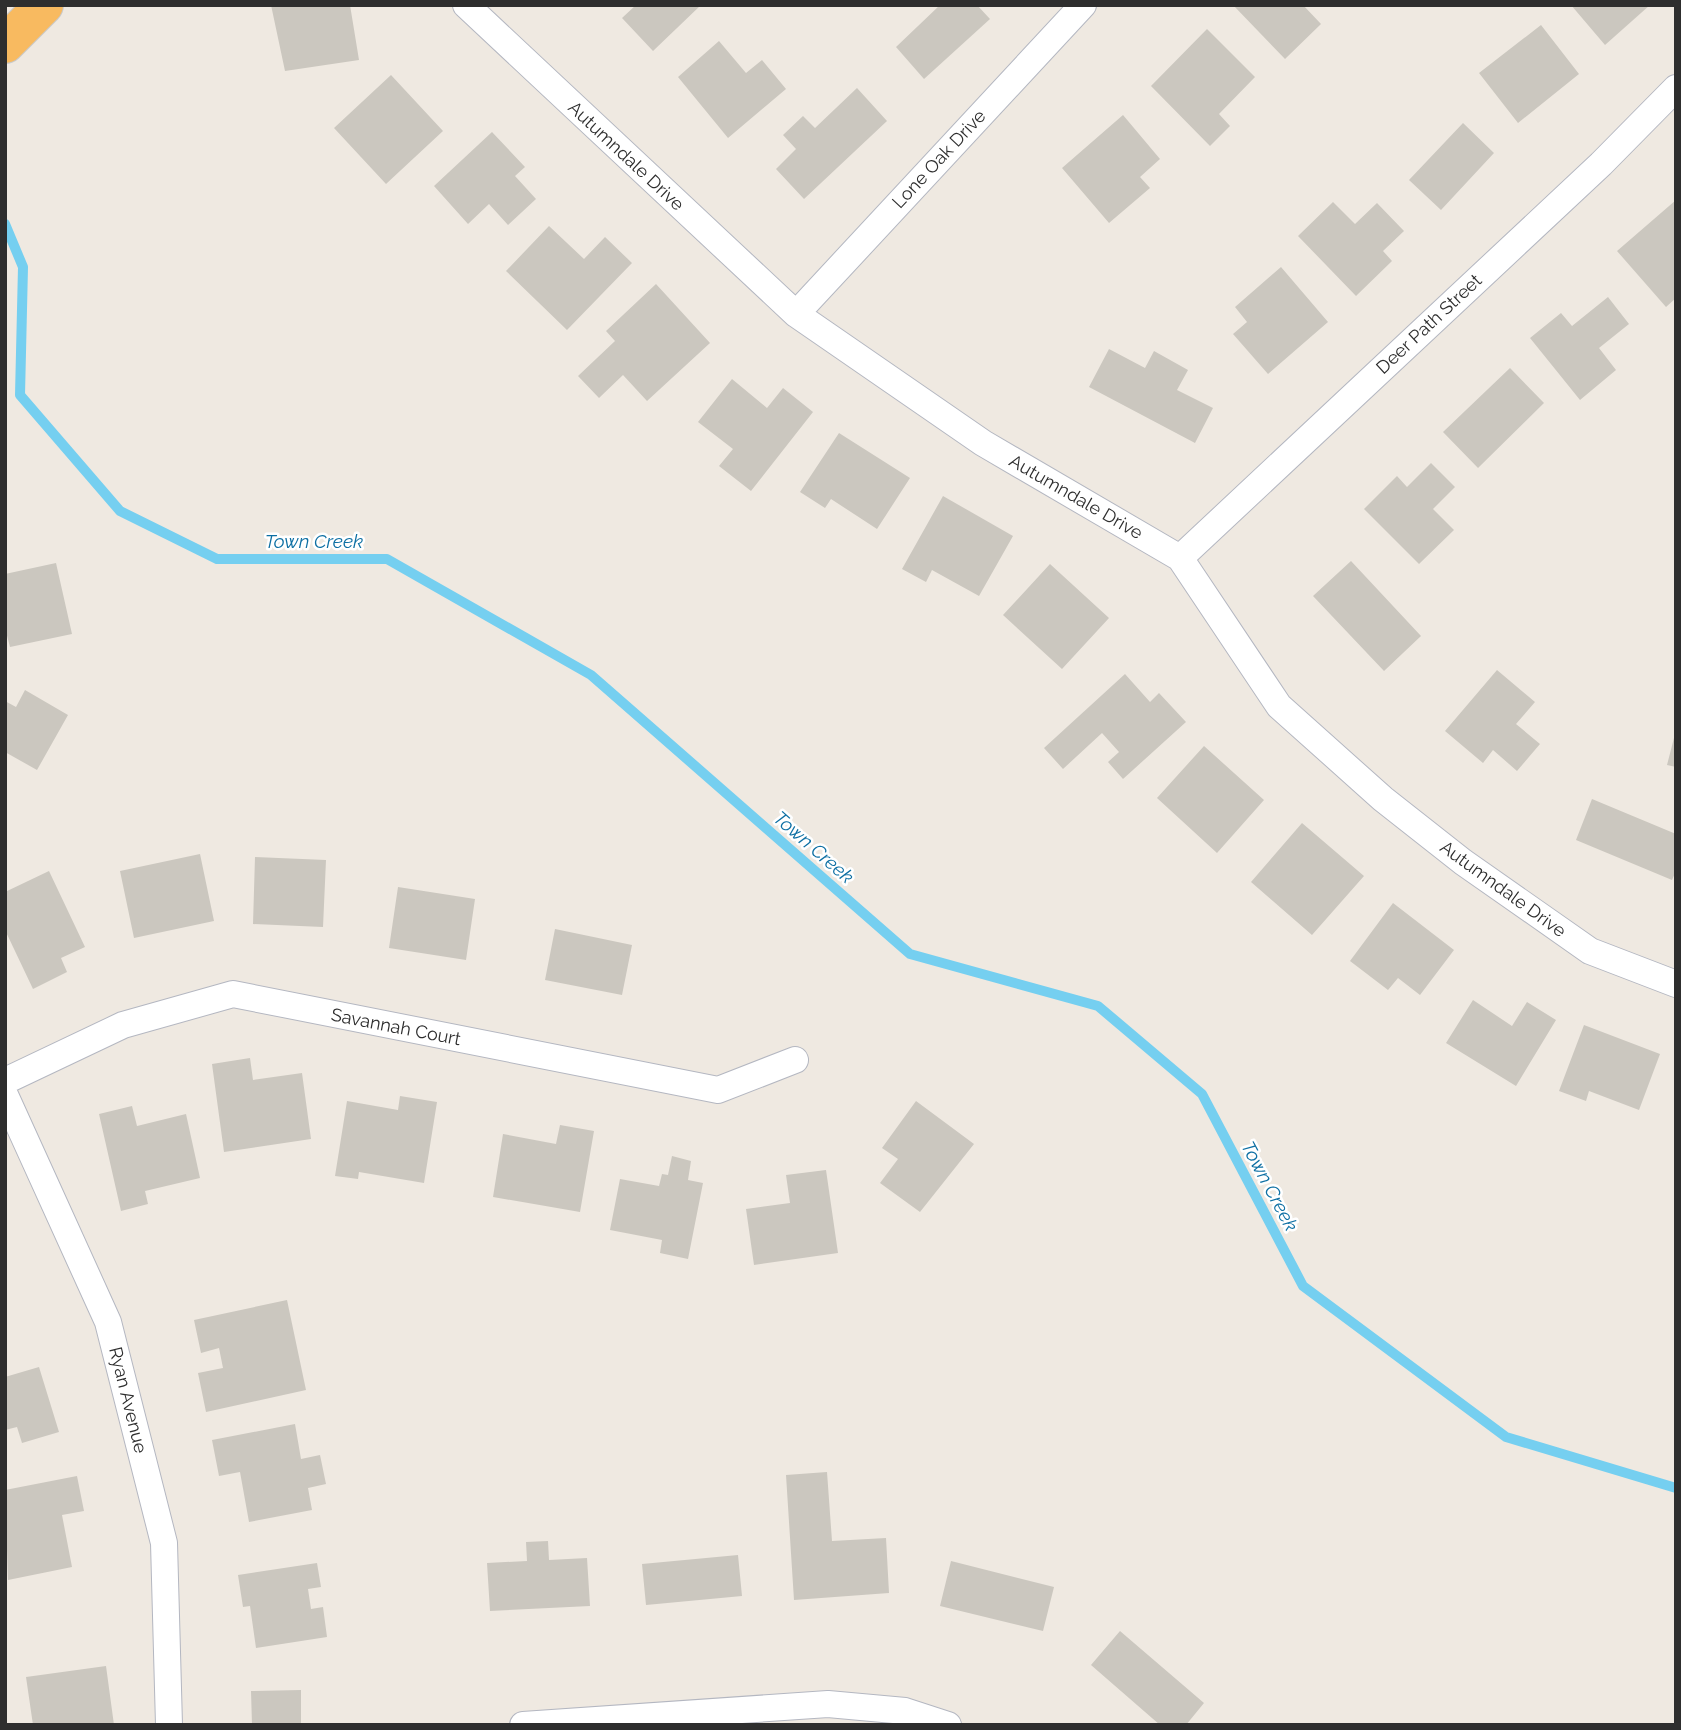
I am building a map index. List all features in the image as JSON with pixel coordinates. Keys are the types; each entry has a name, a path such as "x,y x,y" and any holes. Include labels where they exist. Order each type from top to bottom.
{"highway":[{"path":"5,44 44,5"}],"street":[{"name":"Lone Oak Drive","path":"796,314 1083,5"},
{"name":"Autumndale Drive","path":"466,6 796,314 983,443 1180,558 1279,706 1383,799 1463,862 1590,951 1676,984"},
{"name":"Deer Path Street","path":"1180,558 1601,164 1676,88"},
{"name":"Savannah Court","path":"5,1081 123,1025 233,994 718,1090 795,1060"},
{"name":"Ryan Avenue","path":"5,1095 108,1322 164,1544 169,1725"},
{"path":"523,1725 828,1704 905,1711 948,1725"}],"building":[{"path":"271,5 350,5 359,60 285,71"},
{"path":"636,5 701,5 653,51 622,18"},
{"path":"940,5 977,5 990,19 924,79 896,47"},
{"path":"1233,5 1303,5 1321,24 1285,59"},
{"path":"1571,5 1650,5 1605,45"},
{"path":"1541,25 1579,74 1518,123 1479,73"},
{"path":"1207,29 1255,77 1219,114 1230,126 1210,146 1151,86"},
{"path":"719,41 746,73 762,60 786,89 728,138 678,77"},
{"path":"391,75 443,131 386,184 334,128"},
{"path":"857,88 887,121 804,199 776,169 796,149 783,135 803,116 815,128"},
{"path":"1123,115 1160,159 1140,177 1150,188 1109,223 1062,168"},
{"path":"1463,123 1494,153 1441,210 1409,180"},
{"path":"492,132 525,167 515,176 536,199 508,225 489,204 468,224 434,186"},
{"path":"1676,200 1676,298 1666,307 1617,251"},
{"path":"1333,202 1355,224 1377,203 1404,231 1383,251 1392,261 1356,296 1298,236"},
{"path":"549,226 584,259 605,237 632,263 567,330 506,271"},
{"path":"1281,267 1328,322 1268,374 1233,334 1247,322 1235,307"},
{"path":"656,284 710,343 647,401 623,375 599,398 578,376 615,341 606,331"},
{"path":"1608,297 1629,324 1599,348 1616,370 1580,400 1530,338 1561,313 1572,326"},
{"path":"1109,349 1145,368 1154,351 1188,370 1177,390 1213,408 1195,443 1089,387"},
{"path":"1510,368 1544,403 1478,468 1443,432"},
{"path":"732,379 767,408 783,388 813,412 751,491 719,466 733,449 698,422"},
{"path":"839,433 910,478 877,529 831,499 825,508 800,492"},
{"path":"1431,463 1455,487 1433,509 1454,530 1419,564 1364,509 1397,476 1407,487"},
{"path":"943,496 1013,536 979,596 932,570 926,582 902,569"},
{"path":"1351,561 1421,636 1384,671 1313,596"},
{"path":"56,563 72,634 10,647 5,628 5,574"},
{"path":"1050,564 1109,618 1062,669 1003,615"},
{"path":"1497,670 1535,702 1516,724 1540,744 1517,771 1493,750 1483,763 1445,731"},
{"path":"1125,674 1150,702 1159,693 1186,722 1123,779 1108,762 1119,752 1102,733 1063,769 1044,748"},
{"path":"25,690 68,715 37,770 5,752 5,701 16,707"},
{"path":"1676,734 1676,767 1667,765"},
{"path":"1204,746 1264,800 1217,853 1157,798"},
{"path":"1592,799 1676,834 1676,871 1672,880 1576,840"},
{"path":"1302,823 1364,876 1312,935 1251,882"},
{"path":"200,854 214,921 134,938 120,871"},
{"path":"255,857 326,860 323,927 253,924"},
{"path":"49,871 85,947 61,958 67,972 33,989 5,930 5,892"},
{"path":"398,887 475,899 466,960 389,948"},
{"path":"1393,903 1454,950 1420,995 1398,978 1388,990 1350,961"},
{"path":"555,929 632,945 622,995 545,980"},
{"path":"1473,1000 1512,1026 1527,1002 1556,1020 1516,1086 1446,1043"},
{"path":"1584,1025 1660,1054 1639,1110 1589,1091 1586,1101 1559,1091"},
{"path":"250,1058 253,1080 302,1073 311,1139 224,1152 212,1064"},
{"path":"400,1096 437,1102 424,1183 359,1172 358,1179 335,1176 347,1101 398,1110"},
{"path":"916,1101 974,1144 920,1212 880,1183 898,1159 882,1148"},
{"path":"132,1106 137,1126 186,1114 200,1178 145,1191 148,1204 121,1211 99,1114"},
{"path":"560,1125 594,1131 580,1212 493,1197 503,1134 556,1144"},
{"path":"672,1156 691,1161 688,1180 703,1183 688,1259 660,1253 662,1240 610,1230 620,1179 659,1186 662,1174 668,1175"},
{"path":"826,1170 838,1253 754,1265 746,1209 790,1203 786,1175"},
{"path":"287,1300 306,1390 206,1412 198,1373 223,1368 219,1348 201,1353 194,1320"},
{"path":"39,1367 59,1432 22,1443 17,1427 5,1430 5,1377"},
{"path":"295,1424 301,1459 320,1455 326,1484 308,1488 312,1510 249,1522 240,1472 219,1476 212,1440"},
{"path":"827,1472 832,1541 886,1538 889,1593 794,1600 786,1475"},
{"path":"77,1476 84,1511 62,1515 72,1567 8,1580 5,1490"},
{"path":"548,1541 549,1560 587,1558 590,1606 490,1611 487,1563 527,1561 526,1542"},
{"path":"738,1555 742,1596 646,1605 642,1564"},
{"path":"951,1561 1054,1587 1043,1631 940,1606"},
{"path":"317,1563 321,1587 308,1589 311,1609 323,1607 327,1637 256,1648 250,1606 243,1607 238,1575"},
{"path":"1120,1631 1204,1703 1186,1725 1160,1725 1091,1665"},
{"path":"106,1666 114,1725 33,1725 26,1677"},
{"path":"301,1690 301,1725 252,1725 251,1691"}],"waterway":[{"name":"Town Creek","path":"5,224 23,267 20,395 120,511 217,559 387,559 591,675 910,954 1098,1006 1202,1094 1303,1286 1506,1437 1676,1488"}]}
